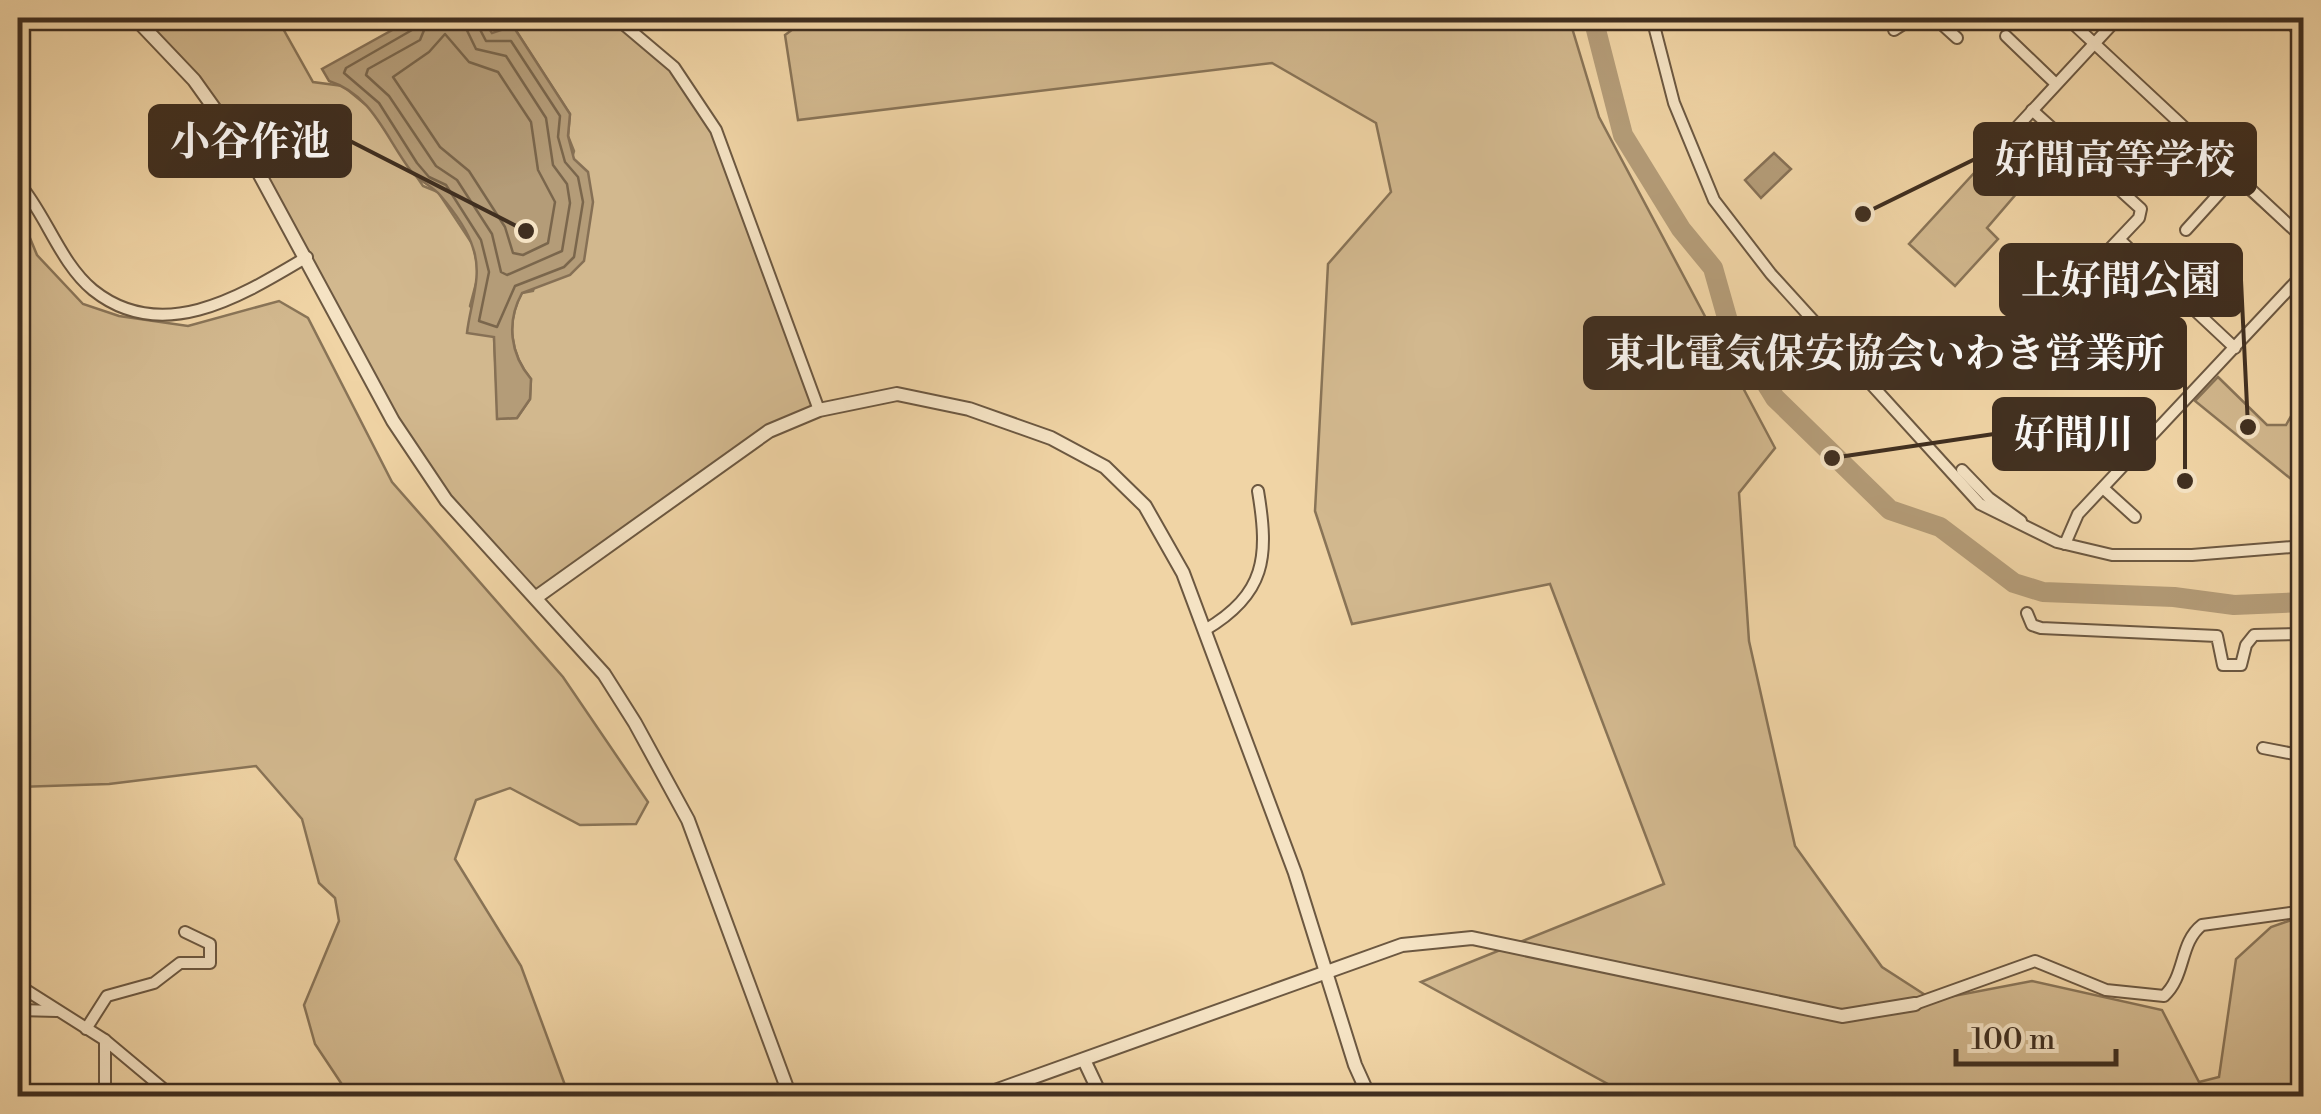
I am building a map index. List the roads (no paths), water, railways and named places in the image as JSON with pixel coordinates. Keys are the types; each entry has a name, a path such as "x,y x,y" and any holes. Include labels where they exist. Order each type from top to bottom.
{"street":[{"path":"135,18 194,80 244,150 307,257 393,421 446,500 538,596 604,674 688,820 790,1096"},
{"path":"616,18 674,68 716,130 819,410"},
{"path":"1652,18 1674,103 1714,200 1771,274 1980,504 2033,532 2112,554 2192,555 2304,546"},
{"path":"1894,30 1913,18"},
{"path":"1935,18 1957,38"},
{"path":"2067,18 2304,239"},
{"path":"2005,140 2118,18"},
{"path":"2291,18 2304,40"},
{"path":"2006,36 2056,84"},
{"path":"2032,110 2141,209 2139,218 2085,275"},
{"path":"2186,230 2236,176"},
{"path":"18,182 93,290 139,314 186,315 205,309 242,296 307,257"},
{"path":"2122,242 2235,348"},
{"path":"2127,292 2150,267"},
{"path":"2065,544 2078,514 2304,273"},
{"path":"538,596 769,431 819,410 897,394 969,408 1051,438 1106,467 1145,506 1183,573 1295,873 1369,1096"},
{"path":"1962,470 1989,498 2033,532"},
{"path":"2103,488 2135,517"},
{"path":"1204,630 1239,605 1262,566 1266,536 1258,491"},
{"path":"2027,613 2032,625 2040,628 2217,636 2223,665 2242,665 2246,645 2254,634 2304,634"},
{"path":"2263,748 2304,756"},
{"path":"2304,798 2304,828"},
{"path":"982,1096 1402,945 1472,938 1842,1016 1914,1004 2035,961 2106,990 2164,996 2176,986 2190,935 2202,925 2304,912"},
{"path":"86,1029 106,996 154,982 180,963 210,963 210,944 195,933 185,932"},
{"path":"18,985 105,1040 172,1096"},
{"path":"18,1010 58,1011"},
{"path":"105,1040 105,1096"},
{"path":"1084,1060 1101,1096"}],"water":[{"path":"414,18 482,18 492,33 513,26 570,114 568,136 574,159 588,172 593,202 584,261 570,275 522,293 517,304 513,338 518,359 531,379 530,399 517,418 497,419 494,337 467,333 477,269 464,227 440,195 411,171 377,118 357,96 329,81 322,69"},
{"path":"1774,153 1791,169 1761,198 1745,180"}],"waterway":[{"path":"1593,18 1623,135 1681,229 1713,268 1728,321 1775,398 1890,510 1940,527 2014,583 2043,592 2174,597 2234,605 2304,602"},
{"path":"2191,140 2228,175"},
{"path":"2242,189 2278,221"}],"place":[{"name":"好間高等学校","path":"1863,214"},
{"name":"小谷作池","path":"526,231"},
{"name":"上好間公園","path":"2248,427"},
{"name":"好間川","path":"1832,458"},
{"name":"東北電気保安協会いわき営業所","path":"2185,481"}]}
